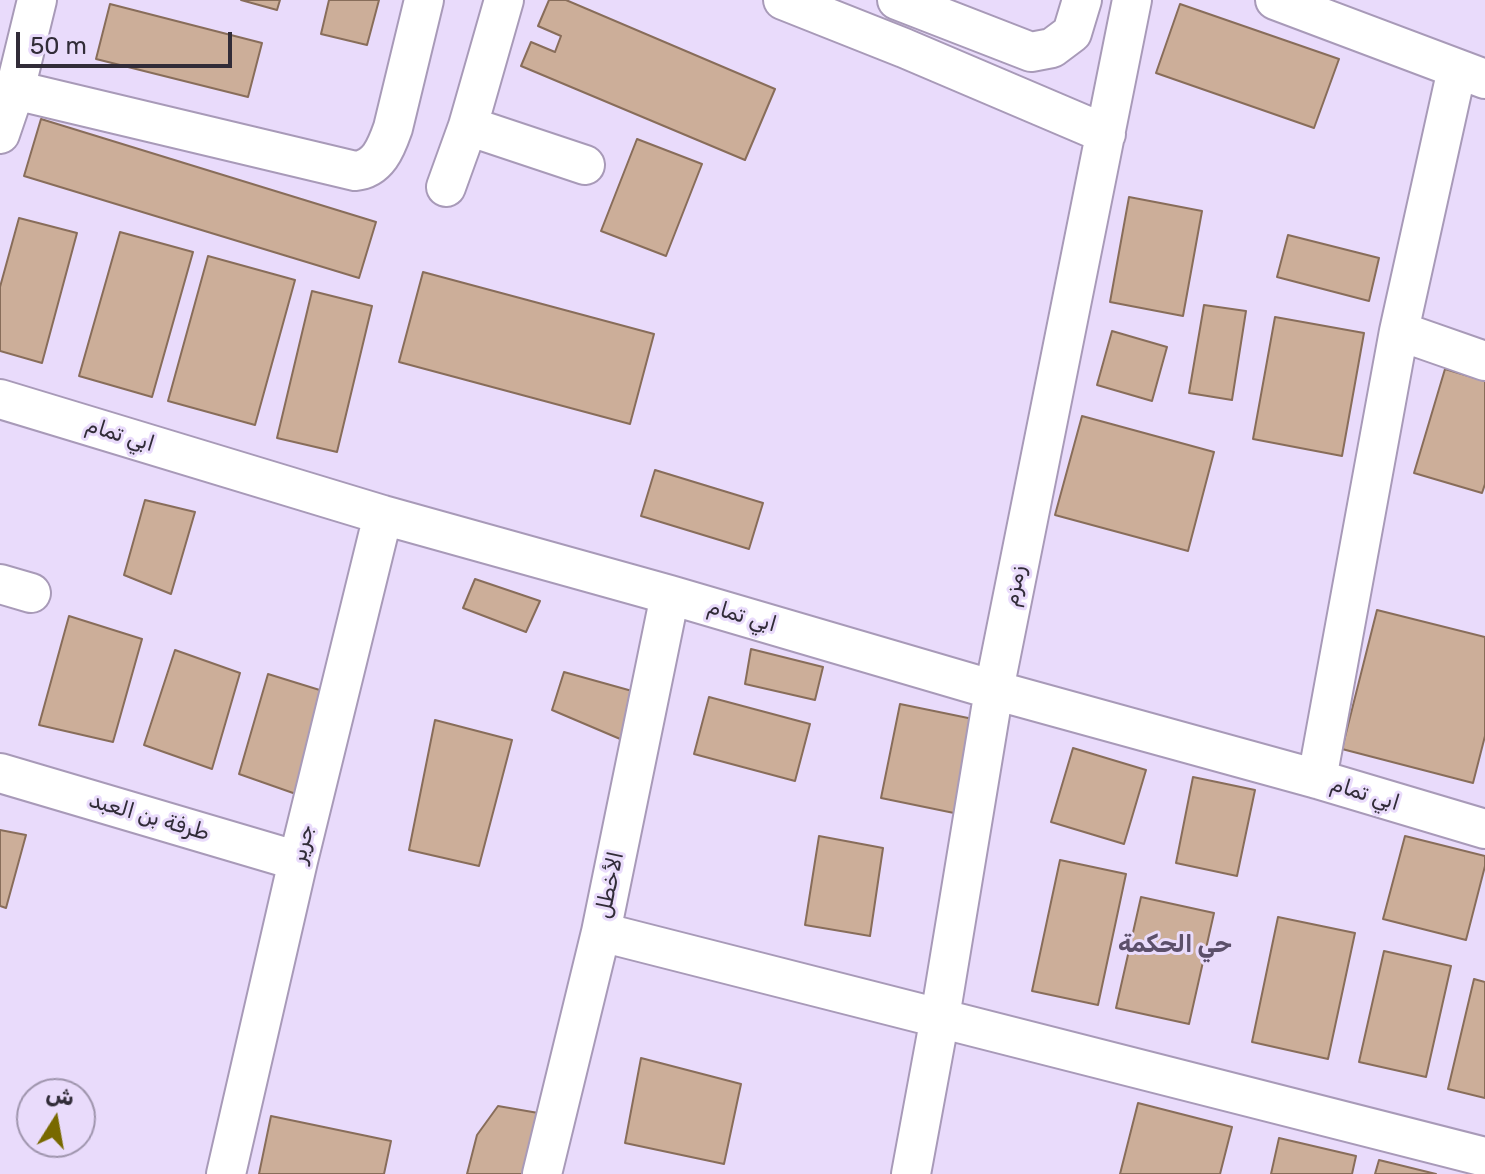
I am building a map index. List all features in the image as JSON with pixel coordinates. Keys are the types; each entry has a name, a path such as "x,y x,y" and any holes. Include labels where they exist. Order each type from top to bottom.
{"street":[{"path":"0,134 15,90 37,0"},
{"path":"15,90 361,170 378,160 393,128 424,0"},
{"path":"446,187 468,126 504,0"},
{"path":"783,0 1106,134"},
{"path":"904,48 908,4 1031,52 1052,48 1072,33 1082,0"},
{"name":"زمزم","path":"911,1174 994,690 1132,0"},
{"path":"1275,0 1471,74 1399,331 1317,779"},
{"path":"468,126 585,165"},
{"path":"1399,331 1485,361"},
{"name":"ابي تمام","path":"0,399 383,515 1485,829"},
{"name":"جرير","path":"226,1174 298,861 383,515"},
{"name":"الأخطل","path":"542,1174 601,932 670,595"},
{"name":"طرفة بن العبد","path":"0,773 298,861"},
{"path":"601,932 1485,1157"}],"building":[{"path":"241,0 280,0 277,10"},
{"path":"329,0 379,0 367,45 321,34"},
{"path":"549,0 566,0 775,89 745,160 521,66 531,42 555,52 561,36 538,26"},
{"path":"110,4 262,43 248,97 96,59"},
{"path":"1180,4 1339,59 1314,128 1156,73"},
{"path":"41,119 376,222 359,278 24,176"},
{"path":"637,139 702,164 666,256 601,231"},
{"path":"1129,197 1202,211 1183,316 1110,302"},
{"path":"19,218 77,233 42,363 0,351 0,287"},
{"path":"120,232 193,252 152,397 79,376"},
{"path":"1288,235 1379,258 1369,301 1277,277"},
{"path":"208,256 295,280 255,425 168,401"},
{"path":"423,272 654,334 630,424 399,362"},
{"path":"312,291 372,306 337,452 277,438"},
{"path":"1204,305 1246,311 1232,400 1189,393"},
{"path":"1275,317 1364,333 1342,456 1253,439"},
{"path":"1112,331 1167,347 1152,401 1097,385"},
{"path":"1445,369 1485,381 1485,484 1482,493 1414,473"},
{"path":"1082,416 1214,452 1188,551 1055,515"},
{"path":"655,470 763,503 749,549 641,516"},
{"path":"145,500 195,512 171,594 124,575"},
{"path":"475,579 540,601 526,632 463,608"},
{"path":"1377,610 1485,637 1485,736 1473,783 1342,749"},
{"path":"69,616 142,639 113,742 39,725"},
{"path":"751,649 823,667 815,700 745,684"},
{"path":"175,650 240,673 212,769 144,745"},
{"path":"564,672 650,696 639,747 552,710"},
{"path":"268,674 339,696 313,800 239,774"},
{"path":"709,697 810,724 795,781 694,754"},
{"path":"900,704 973,719 954,813 881,798"},
{"path":"435,720 512,740 479,866 409,850"},
{"path":"1073,748 1146,770 1124,844 1051,822"},
{"path":"1193,777 1255,790 1237,876 1176,863"},
{"path":"0,830 26,835 6,908 0,906"},
{"path":"819,836 883,848 870,936 805,925"},
{"path":"1405,836 1485,856 1466,940 1383,919"},
{"path":"1060,860 1126,874 1098,1005 1032,991"},
{"path":"1141,897 1214,913 1189,1024 1116,1008"},
{"path":"1278,917 1355,933 1328,1059 1252,1042"},
{"path":"1384,951 1451,966 1426,1077 1359,1062"},
{"path":"1474,979 1485,982 1485,1098 1448,1089"},
{"path":"641,1058 741,1084 724,1164 625,1143"},
{"path":"1138,1103 1232,1127 1220,1174 1120,1174"},
{"path":"498,1106 544,1114 530,1174 467,1174 477,1135"},
{"path":"271,1116 391,1141 384,1174 259,1174"},
{"path":"1279,1138 1356,1156 1352,1174 1271,1174"},
{"path":"1379,1160 1436,1174 1375,1174"}],"district":[{"name":"حي الحكمة","path":"1175,945"}]}
